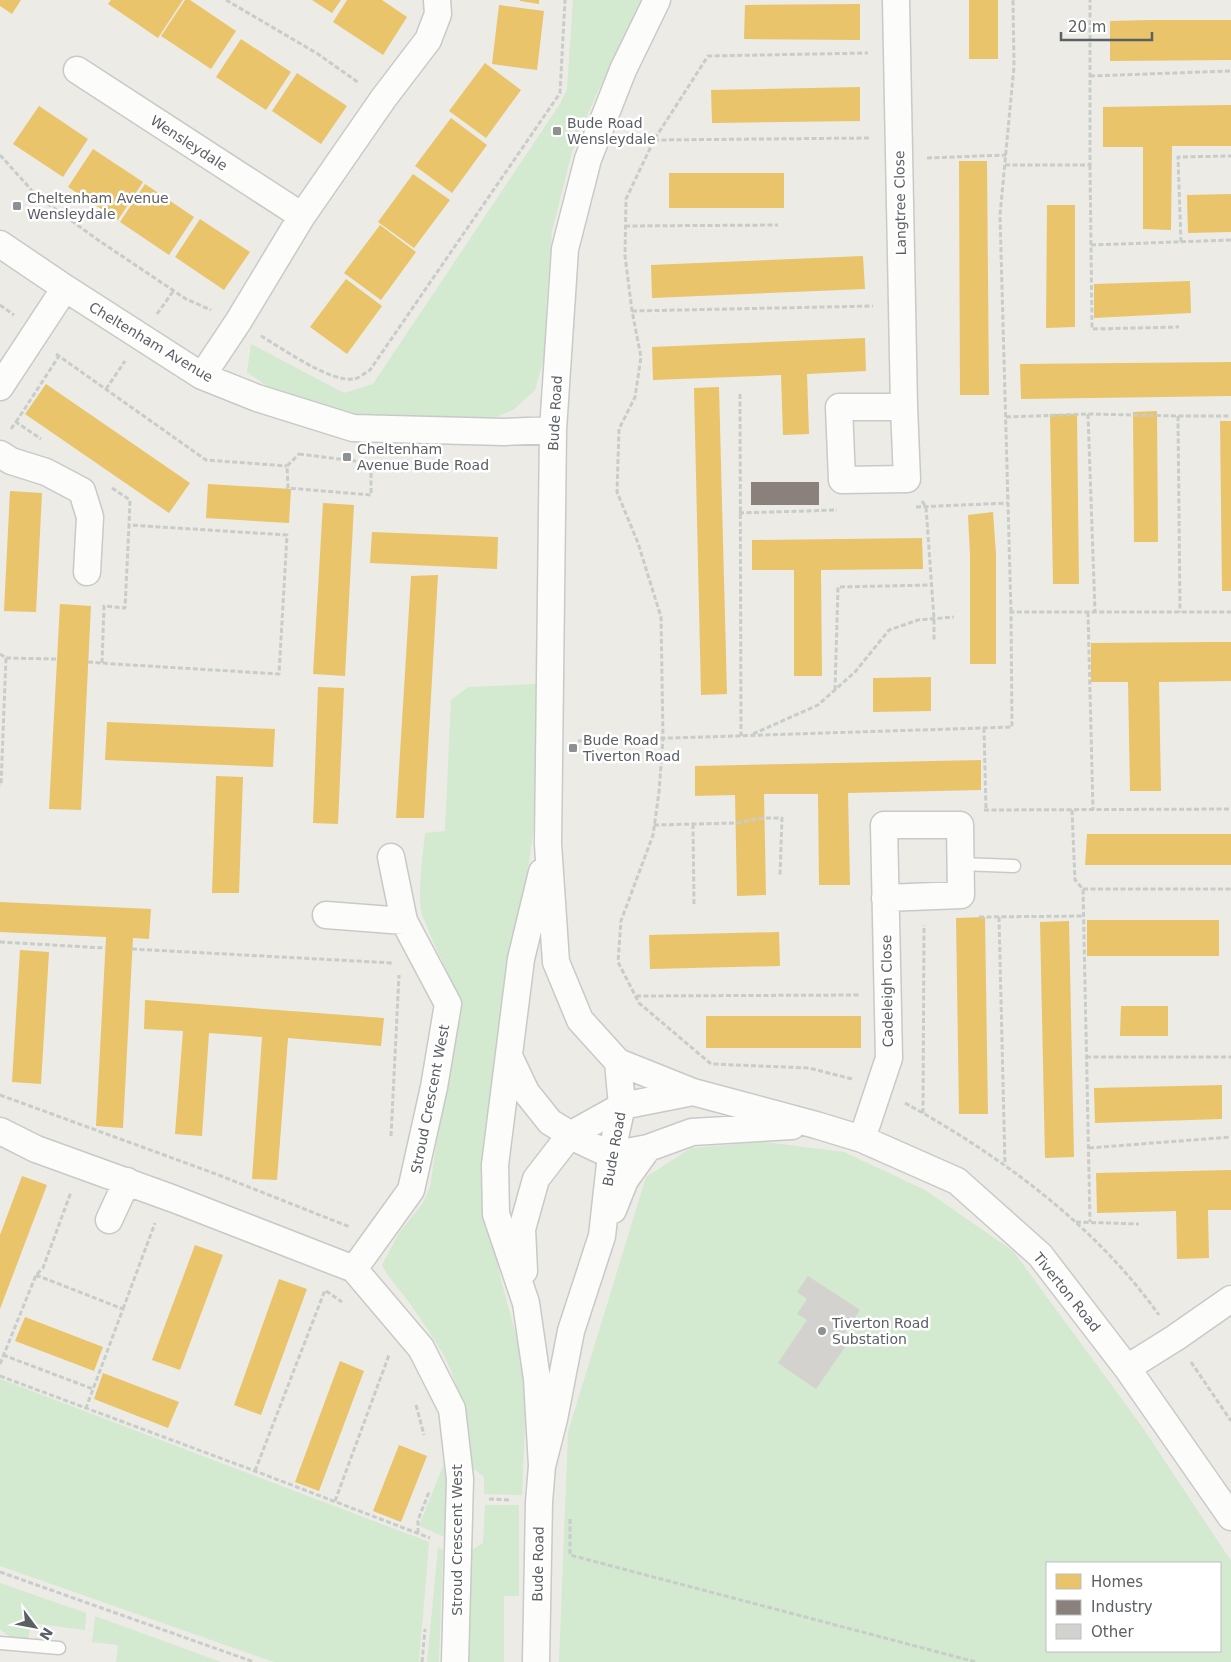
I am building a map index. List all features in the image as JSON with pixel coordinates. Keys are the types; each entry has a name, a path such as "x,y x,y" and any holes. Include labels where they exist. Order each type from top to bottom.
{"street":[{"path":"202,376 238,322 302,216 383,100 428,40 438,14 437,0"},
{"name":"Bude Road","path":"536,1662 538,1502 542,1466 554,1419 571,1331 602,1236 611,1155 622,1106 618,1062 580,1020 556,962 548,844 553,430 565,249 588,159 623,70 658,0"},
{"name":"Langtree Close","path":"896,0 907,479"},
{"name":"Wensleydale","path":"77,70 302,216"},
{"name":"Cheltenham Avenue","path":"0,244 202,376 257,398 353,428 504,432 553,430"},
{"path":"0,387 65,288"},
{"path":"904,407 840,407 842,480 907,479"},
{"path":"0,454 11,461 46,472 82,491 90,517 88,572"},
{"name":"Cadeleigh Close","path":"862,1139 889,1058 884,825 960,825"},
{"path":"885,898 961,895 960,825"},
{"name":"Bude Road","path":"542,1466 537,1379 526,1304 496,1214 495,1165 521,959 548,844"},
{"name":"Stroud Crescent West","path":"354,1269 411,1190 434,1087 448,1004 404,921 391,857"},
{"path":"326,915 404,921"},
{"path":"509,1056 526,1092 550,1122 570,1135 611,1155"},
{"name":"Tiverton Road","path":"618,1062 694,1092 862,1139 957,1181 1040,1255 1127,1368 1231,1517"},
{"name":"Tiverton Road","path":"526,1304 522,1230 536,1179 570,1135 622,1106 694,1092"},
{"name":"Tiverton Road","path":"611,1155 648,1148 692,1132 816,1125"},
{"name":"Stroud Crescent West","path":"0,1131 36,1149 126,1181 354,1269 421,1348 452,1409 460,1479 456,1662"},
{"path":"602,1236 625,1180 648,1148"},
{"path":"109,1220 126,1181"},
{"path":"1127,1368 1231,1299"}],"lane":[{"path":"960,864 1014,866"},
{"path":"0,1643 59,1648"}],"path":[{"path":"226,0 318,54 383,100"},
{"path":"0,155 36,195 98,240 186,299 238,322 318,369 339,378 354,380 370,370 560,93 565,0"},
{"path":"550,742 1012,727 1011,612 1000,215 1014,66 1013,0"},
{"path":"1090,0 1092,329 1179,327"},
{"path":"868,54 708,56 654,140 626,199 625,256 632,312 641,357 635,396 619,429 617,492 638,543 660,617 663,738 659,792 653,835 621,921 618,962 639,1003 711,1064 809,1068 855,1079 879,1088 923,1113 1005,1165 1076,1222 1139,1288 1231,1421"},
{"path":"1090,76 1231,71"},
{"path":"654,140 899,148 1006,155"},
{"path":"1181,242 1178,157 1231,156"},
{"path":"1005,165 1090,165"},
{"path":"625,226 778,225"},
{"path":"1091,245 1231,240"},
{"path":"0,305 38,331 50,350 206,460 287,466 299,454 371,463 371,495 288,488 287,466"},
{"path":"632,312 874,306"},
{"path":"16,422 59,356"},
{"path":"740,394 740,736"},
{"path":"1006,417 1088,414 1231,416"},
{"path":"1088,414 1095,612"},
{"path":"1178,416 1180,612"},
{"path":"907,479 926,507 934,641"},
{"path":"88,662 102,663 280,674 287,535 129,525 125,608 104,606 102,663"},
{"path":"835,690 838,587 932,585"},
{"path":"1011,612 1231,612"},
{"path":"1088,612 1092,810"},
{"path":"750,736 818,705 855,672 889,630 918,620 954,618"},
{"path":"0,654 6,658 57,659"},
{"path":"0,785 6,658"},
{"path":"984,728 986,810"},
{"path":"960,825 960,810 1231,809"},
{"path":"1072,810 1075,880 1083,889 1090,1222"},
{"path":"654,825 736,823 764,818 782,818 780,875"},
{"path":"693,824 694,906"},
{"path":"1083,889 1231,889"},
{"path":"922,897 924,919 923,1113"},
{"path":"977,918 999,916 1084,916"},
{"path":"999,916 1005,1165"},
{"path":"0,942 105,948"},
{"path":"132,949 400,964"},
{"path":"391,1139 400,973"},
{"path":"636,996 887,995"},
{"path":"1086,1057 1231,1057"},
{"path":"0,1095 216,1174 352,1227"},
{"path":"1088,1148 1231,1137"},
{"path":"0,1364 36,1275 43,1268 72,1190"},
{"path":"86,1408 157,1217"},
{"path":"155,1222 163,1226"},
{"path":"1076,1222 1139,1224"},
{"path":"36,1275 123,1309"},
{"path":"318,1286 344,1303"},
{"path":"255,1470 325,1290"},
{"path":"3,1355 93,1389"},
{"path":"335,1501 389,1355 393,1361"},
{"path":"0,1376 255,1470 433,1539 458,1544"},
{"path":"415,1404 425,1438"},
{"path":"418,1533 418,1520 430,1489"},
{"path":"570,1511 570,1555 976,1662"},
{"path":"0,1572 254,1662"}],"green space":[{"path":"573,0 641,0 596,95 572,152 552,231 546,308 547,348 535,390 513,410 487,421 352,417 289,402 247,372 251,344 344,393 373,384 560,104 567,89"},
{"path":"538,684 535,822 488,1127 491,1231 502,1284 519,1346 525,1389 522,1495 484,1494 484,1477 472,1467 460,1396 450,1369 429,1332 382,1265 399,1233 423,1203 430,1187 458,1023 458,1010 453,986 422,916 420,902 425,833 445,831 451,700 468,687"},
{"path":"765,1142 844,1152 925,1190 1013,1251 1143,1428 1231,1561 1231,1662 559,1662 568,1432 646,1177 691,1148"},
{"path":"0,1379 429,1542 419,1662 274,1662 0,1566"},
{"path":"443,1466 446,1477 445,1537 419,1526"},
{"path":"485,1505 519,1505 519,1596 504,1596 504,1662 466,1662 472,1550 483,1543"},
{"path":"438,1547 443,1550 439,1662 427,1662"},
{"path":"0,1583 86,1613 85,1630 31,1623 28,1640 10,1637 0,1629"},
{"path":"95,1616 221,1662 116,1662 118,1645 92,1642"}],"building: Homes":[{"path":"0,0 21,0 12,14 0,6"},
{"path":"111,0 183,0 158,38 108,4"},
{"path":"185,0 190,0 236,31 211,69 161,36"},
{"path":"312,0 341,0 332,13"},
{"path":"347,0 382,0 407,17 383,55 333,22"},
{"path":"539,0 539,4 520,1"},
{"path":"969,0 998,0 998,59 969,59"},
{"path":"860,4 860,40 744,39 745,5"},
{"path":"499,5 544,11 537,70 492,64"},
{"path":"1231,20 1231,60 1110,61 1110,21"},
{"path":"241,39 291,72 266,110 216,77"},
{"path":"485,63 521,90 486,138 449,111"},
{"path":"297,73 347,106 321,144 272,111"},
{"path":"860,87 860,121 712,123 711,90"},
{"path":"1231,105 1231,146 1172,146 1171,230 1143,229 1143,147 1103,147 1103,107"},
{"path":"39,106 88,139 63,177 13,144"},
{"path":"451,118 487,145 452,193 415,166"},
{"path":"93,149 143,182 118,220 68,187"},
{"path":"959,161 987,161 989,395 960,395"},
{"path":"669,173 784,173 784,208 669,208"},
{"path":"413,174 450,200 414,248 378,222"},
{"path":"145,184 194,217 169,255 120,222"},
{"path":"1231,194 1231,232 1188,233 1187,195"},
{"path":"1047,205 1075,205 1075,327 1046,328"},
{"path":"200,219 250,252 224,290 175,257"},
{"path":"380,225 416,252 381,300 344,273"},
{"path":"863,256 865,289 652,298 651,265"},
{"path":"346,279 382,306 347,354 310,327"},
{"path":"1190,281 1191,313 1094,318 1094,284"},
{"path":"865,338 866,371 807,374 809,434 783,435 781,375 653,380 652,347"},
{"path":"1231,362 1231,396 1021,399 1020,364"},
{"path":"46,384 190,483 169,513 25,414"},
{"path":"719,387 727,694 701,695 694,388"},
{"path":"1157,411 1158,542 1134,542 1133,412"},
{"path":"1050,414 1077,414 1079,584 1053,584"},
{"path":"1220,421 1231,421 1231,591 1222,591"},
{"path":"208,484 291,489 289,523 206,518"},
{"path":"10,491 42,493 36,612 4,611"},
{"path":"323,503 354,505 345,676 313,674"},
{"path":"993,512 996,554 996,664 970,664 968,515"},
{"path":"372,532 498,537 497,569 370,563"},
{"path":"922,538 923,569 821,570 822,676 794,676 794,570 752,570 752,540"},
{"path":"438,575 424,818 396,818 411,576"},
{"path":"60,604 91,606 81,810 49,809"},
{"path":"1231,642 1231,681 1159,682 1161,791 1130,791 1128,682 1091,682 1091,643"},
{"path":"931,677 931,711 873,712 873,678"},
{"path":"318,687 344,688 338,824 313,823"},
{"path":"107,722 275,729 273,767 105,760"},
{"path":"981,760 981,790 848,793 850,885 819,885 818,794 764,794 766,895 737,896 735,795 695,796 695,766"},
{"path":"216,776 243,777 239,893 212,893"},
{"path":"1087,834 1231,834 1231,865 1085,865"},
{"path":"0,902 151,909 149,939 133,938 123,1128 96,1126 106,937 0,932"},
{"path":"985,917 988,1114 959,1114 956,918"},
{"path":"1087,920 1219,920 1219,956 1087,956"},
{"path":"1069,921 1074,1157 1045,1158 1040,922"},
{"path":"779,932 780,966 650,969 649,935"},
{"path":"20,950 49,952 41,1084 12,1082"},
{"path":"145,1000 384,1018 381,1046 288,1038 277,1180 252,1179 262,1037 209,1033 202,1136 175,1134 183,1031 144,1029"},
{"path":"1121,1006 1168,1006 1168,1036 1120,1036"},
{"path":"706,1016 861,1016 861,1048 706,1048"},
{"path":"1222,1085 1222,1119 1095,1123 1094,1088"},
{"path":"1231,1170 1231,1210 1208,1210 1209,1258 1177,1259 1176,1211 1097,1213 1096,1173"},
{"path":"22,1176 47,1185 0,1309 0,1235"},
{"path":"195,1245 223,1255 180,1370 152,1360"},
{"path":"279,1279 307,1289 261,1415 234,1405"},
{"path":"25,1317 103,1347 94,1371 15,1341"},
{"path":"340,1361 364,1371 319,1491 295,1482"},
{"path":"103,1373 179,1402 168,1428 94,1399"},
{"path":"399,1445 427,1456 401,1522 373,1511"}],"building: Industry":[{"path":"751,482 819,482 819,505 751,505"}],"building: Other":[{"name":"Tiverton Road Substation","path":"808,1276 860,1310 838,1342 845,1347 816,1389 778,1363 807,1320 797,1314 807,1299 797,1292"}],"place":[{"name":"Bude Road Wensleydale","path":"557,131"},
{"name":"Cheltenham Avenue Wensleydale","path":"17,206"},
{"name":"Cheltenham Avenue Bude Road","path":"347,457"},
{"name":"Bude Road Tiverton Road","path":"573,748"},
{"name":"Tiverton Road Substation","path":"822,1331"}]}
